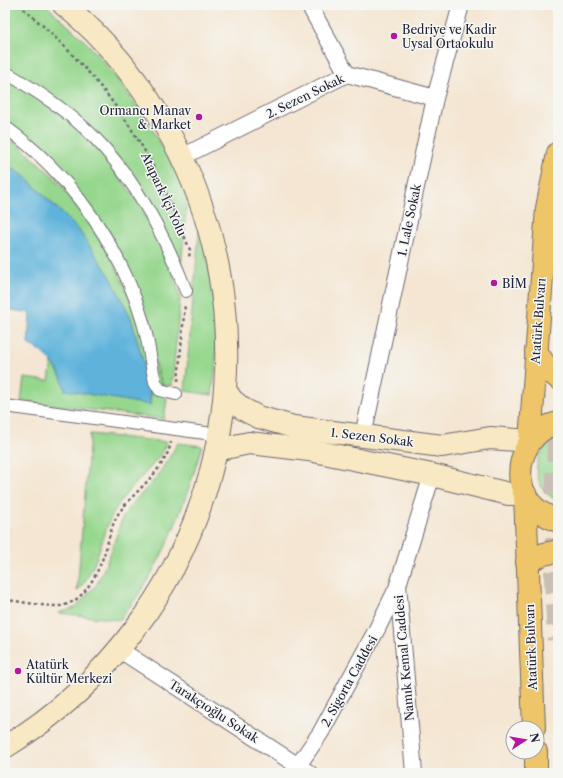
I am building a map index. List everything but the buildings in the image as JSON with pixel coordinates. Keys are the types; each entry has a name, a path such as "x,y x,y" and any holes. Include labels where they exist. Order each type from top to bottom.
{"highway":[{"name":"Atatürk Bulvarı","path":"530,441 547,208 558,153"},
{"path":"536,351 549,371 558,378"},
{"name":"Atatürk Bulvarı","path":"534,720 525,494 521,480 520,466 530,441 542,430 558,423"},
{"name":"Atatürk Bulvarı","path":"525,494 533,506 545,516 558,521"},
{"path":"527,562 544,554 558,551"},
{"path":"536,760 536,773"}],"main road":[{"path":"5,747 51,716 78,693 120,650 147,613 171,574 191,533 207,490 218,442 225,390 226,342 220,279 214,247 200,202 182,157 153,106 122,63 97,35 64,5"},
{"name":"1. Sezen Sokak","path":"225,390 232,400 258,417 294,427 442,446 490,438 530,441"},
{"name":"1. Sezen Sokak","path":"218,442 264,444 309,450 432,475 509,494 525,494"}],"street":[{"path":"309,5 346,74"},
{"name":"1. Lale Sokak","path":"363,436 435,98 461,5"},
{"path":"5,72 32,88 63,110 94,137 116,163 140,198 156,226 186,291"},
{"name":"2. Sezen Sokak","path":"182,157 346,74 435,98"},
{"path":"5,127 39,155 56,173 72,192 110,245 132,292 142,319 155,382 160,390 176,394"},
{"path":"5,406 173,428 218,442"},
{"name":"Namık Kemal Caddesi","path":"414,773 398,585 432,475"},
{"name":"2. Sigorta Caddesi","path":"300,771 377,629 398,585"},
{"name":"Tarakçıoğlu Sokak","path":"120,650 300,771"}],"path":[{"name":"Atapark İçi Yolu","path":"19,5 85,67 108,94 142,146 163,186 190,250 176,394"},
{"path":"5,600 60,606 76,599 86,589 94,578 102,561 113,525 120,511 163,461 170,450 173,428"}],"green space":[{"path":"5,5 46,5 90,46 112,72 143,114 188,191 181,268 127,171 5,66"},
{"path":"5,77 59,112 98,148 140,204 176,279 180,299 172,386 164,385 161,381 132,280 30,140 5,121"},
{"path":"5,133 54,177 93,227 112,258 124,284 167,398 164,419 21,401 24,378 49,381 52,361 63,381 150,405 150,386 131,318 110,276 78,229 24,176 5,164"},
{"path":"200,221 215,296 216,364 212,395 185,391"},
{"path":"90,434 167,442 150,468 128,491 116,508 106,529 91,572 77,591"},
{"path":"558,437 558,501 549,495 542,487 538,478 537,469 538,459 542,451 549,443"},
{"path":"178,443 202,446 170,538 147,581 134,601 119,620 58,613 75,608 97,584 111,552 122,519 130,506 157,477"}],"water":[{"path":"5,164 24,176 78,229 110,276 131,318 150,386 150,405 65,390 60,375 52,362 42,352 28,344 30,313 5,309"}],"tunnel":[{"path":"558,439 555,578 558,640"}],"place":[{"name":"Bedriye ve Kadir Uysal Ortaokulu","path":"394,36"},
{"name":"Ormancı Manav & Market","path":"199,117"},
{"name":"BİM","path":"494,283"},
{"name":"Atatürk Kültür Merkezi","path":"18,671"}]}
